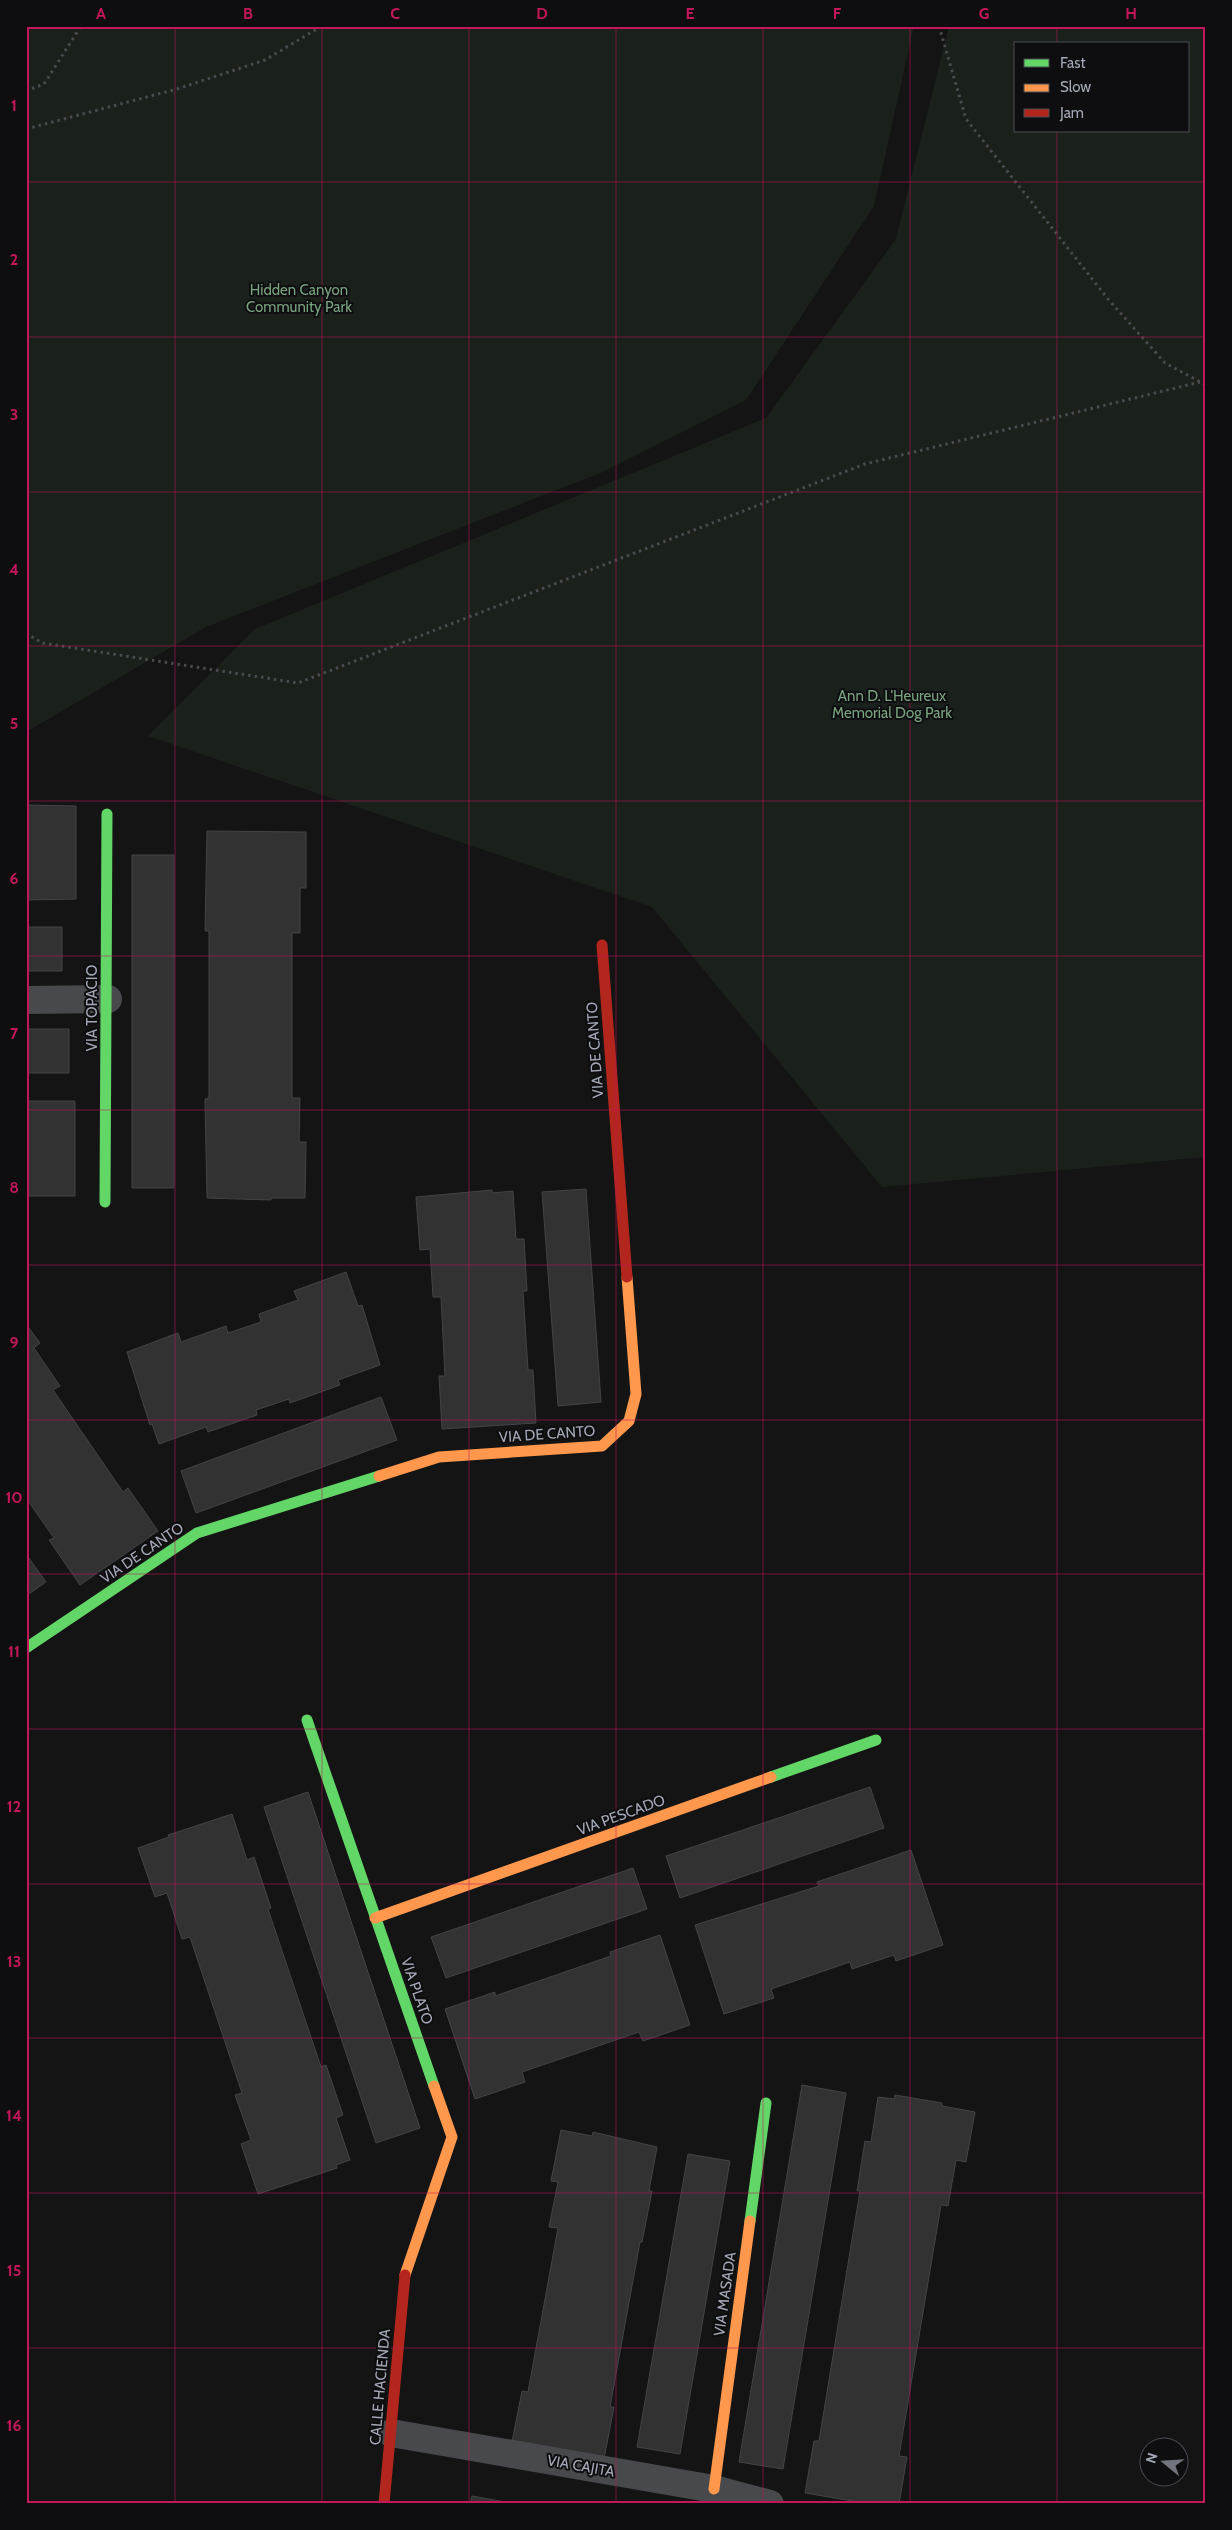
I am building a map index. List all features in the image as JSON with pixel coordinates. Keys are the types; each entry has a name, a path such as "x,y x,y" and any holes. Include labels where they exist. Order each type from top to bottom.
{"street":[{"name":"VIA TOPACIO","path":"105,1202 108,999 107,814"},
{"name":"VIA DE CANTO","path":"26,1648 197,1534 439,1456 602,1446 629,1421 636,1394 602,945"},
{"path":"26,1000 108,999"},
{"name":"VIA PLATO","path":"307,1720 452,2137 405,2272"},
{"name":"VIA PESCADO","path":"376,1918 876,1740"},
{"name":"VIA MASADA","path":"714,2489 766,2103"},
{"name":"CALLE HACIENDA","path":"384,2504 405,2272"},
{"name":"VIA CAJITA","path":"391,2434 714,2489 770,2504"}],"path":[{"path":"26,91 44,84 81,26"},
{"path":"26,129 177,89 265,60 322,26"},
{"path":"939,26 966,119 1072,254 1165,363 1206,385"},
{"path":"26,633 42,643 298,683 865,464 1200,382"}],"green space":[{"name":"Hidden Canyon Community Park","path":"26,26 914,26 874,206 746,400 603,472 206,627 26,732"},
{"name":"Ann D. L'Heureux Memorial Dog Park","path":"949,26 1206,26 1206,1157 882,1187 652,907 148,736 255,629 766,418 896,239"}],"building":[{"path":"26,805 76,806 76,899 26,900"},
{"path":"207,831 306,832 306,888 300,888 300,933 292,933 292,1098 300,1098 299,1142 306,1142 305,1198 271,1198 271,1200 207,1198 205,1099 209,1098 209,931 205,931"},
{"path":"132,855 174,855 174,1188 132,1188"},
{"path":"26,927 62,927 62,971 26,971"},
{"path":"26,1029 69,1029 69,1073 26,1073"},
{"path":"26,1101 75,1101 75,1196 26,1196"},
{"path":"586,1189 601,1402 558,1406 542,1192"},
{"path":"492,1190 492,1193 513,1191 516,1239 524,1239 527,1291 523,1291 528,1370 533,1370 536,1423 442,1429 439,1376 445,1376 441,1297 433,1297 430,1249 420,1250 416,1197"},
{"path":"346,1272 358,1306 362,1305 380,1365 338,1380 340,1385 290,1403 289,1399 256,1410 257,1415 208,1432 206,1427 159,1444 152,1424 150,1425 127,1352 178,1333 181,1342 226,1326 228,1333 261,1322 259,1314 298,1300 294,1291"},
{"path":"26,1324 40,1343 34,1348 60,1386 53,1390 123,1492 128,1488 158,1531 80,1585 49,1540 54,1538 26,1498"},
{"path":"381,1397 397,1440 196,1513 181,1471"},
{"path":"26,1554 46,1582 26,1596"},
{"path":"870,1787 884,1828 680,1898 666,1856"},
{"path":"308,1792 420,2128 376,2143 264,1807"},
{"path":"232,1814 247,1860 254,1857 271,1908 268,1909 321,2067 326,2065 343,2115 336,2118 350,2160 336,2165 337,2168 258,2194 241,2144 251,2140 235,2095 242,2093 190,1937 182,1939 167,1893 155,1897 138,1848 169,1837 168,1835"},
{"path":"911,1850 943,1945 896,1961 894,1955 852,1969 850,1962 771,1989 774,1998 724,2014 695,1925 819,1886 817,1882"},
{"path":"633,1868 647,1909 446,1978 431,1937"},
{"path":"660,1935 690,2025 643,2041 639,2032 522,2072 525,2082 475,2099 445,2009 495,1992 495,1996 611,1956 610,1952"},
{"path":"802,2085 846,2093 783,2469 739,2462"},
{"path":"895,2095 942,2103 942,2106 975,2112 966,2162 956,2160 948,2206 941,2205 899,2456 907,2457 899,2504 870,2504 805,2493 814,2441 819,2441 860,2191 857,2191 865,2141 871,2142 878,2097 894,2099"},
{"path":"561,2130 592,2136 593,2132 657,2147 649,2191 652,2191 642,2242 640,2242 610,2407 614,2407 604,2459 512,2442 522,2391 528,2392 558,2228 549,2227 558,2182 551,2181"},
{"path":"688,2154 730,2161 680,2454 637,2447"},
{"path":"472,2496 516,2504 470,2504"}],"traffic: fast":[{"path":"105,1202 107,814"},
{"path":"26,1648 197,1533 379,1476"},
{"path":"307,1720 434,2086"},
{"path":"771,1777 876,1740"},
{"path":"750,2221 766,2103"}],"traffic: slow":[{"path":"379,1476 439,1457 602,1446 629,1421 636,1394 627,1277"},
{"path":"375,1918 771,1777"},
{"path":"405,2275 452,2137 434,2086"},
{"path":"714,2489 750,2221"}],"traffic: jam":[{"path":"602,945 627,1277"},
{"path":"384,2504 405,2275"}]}
